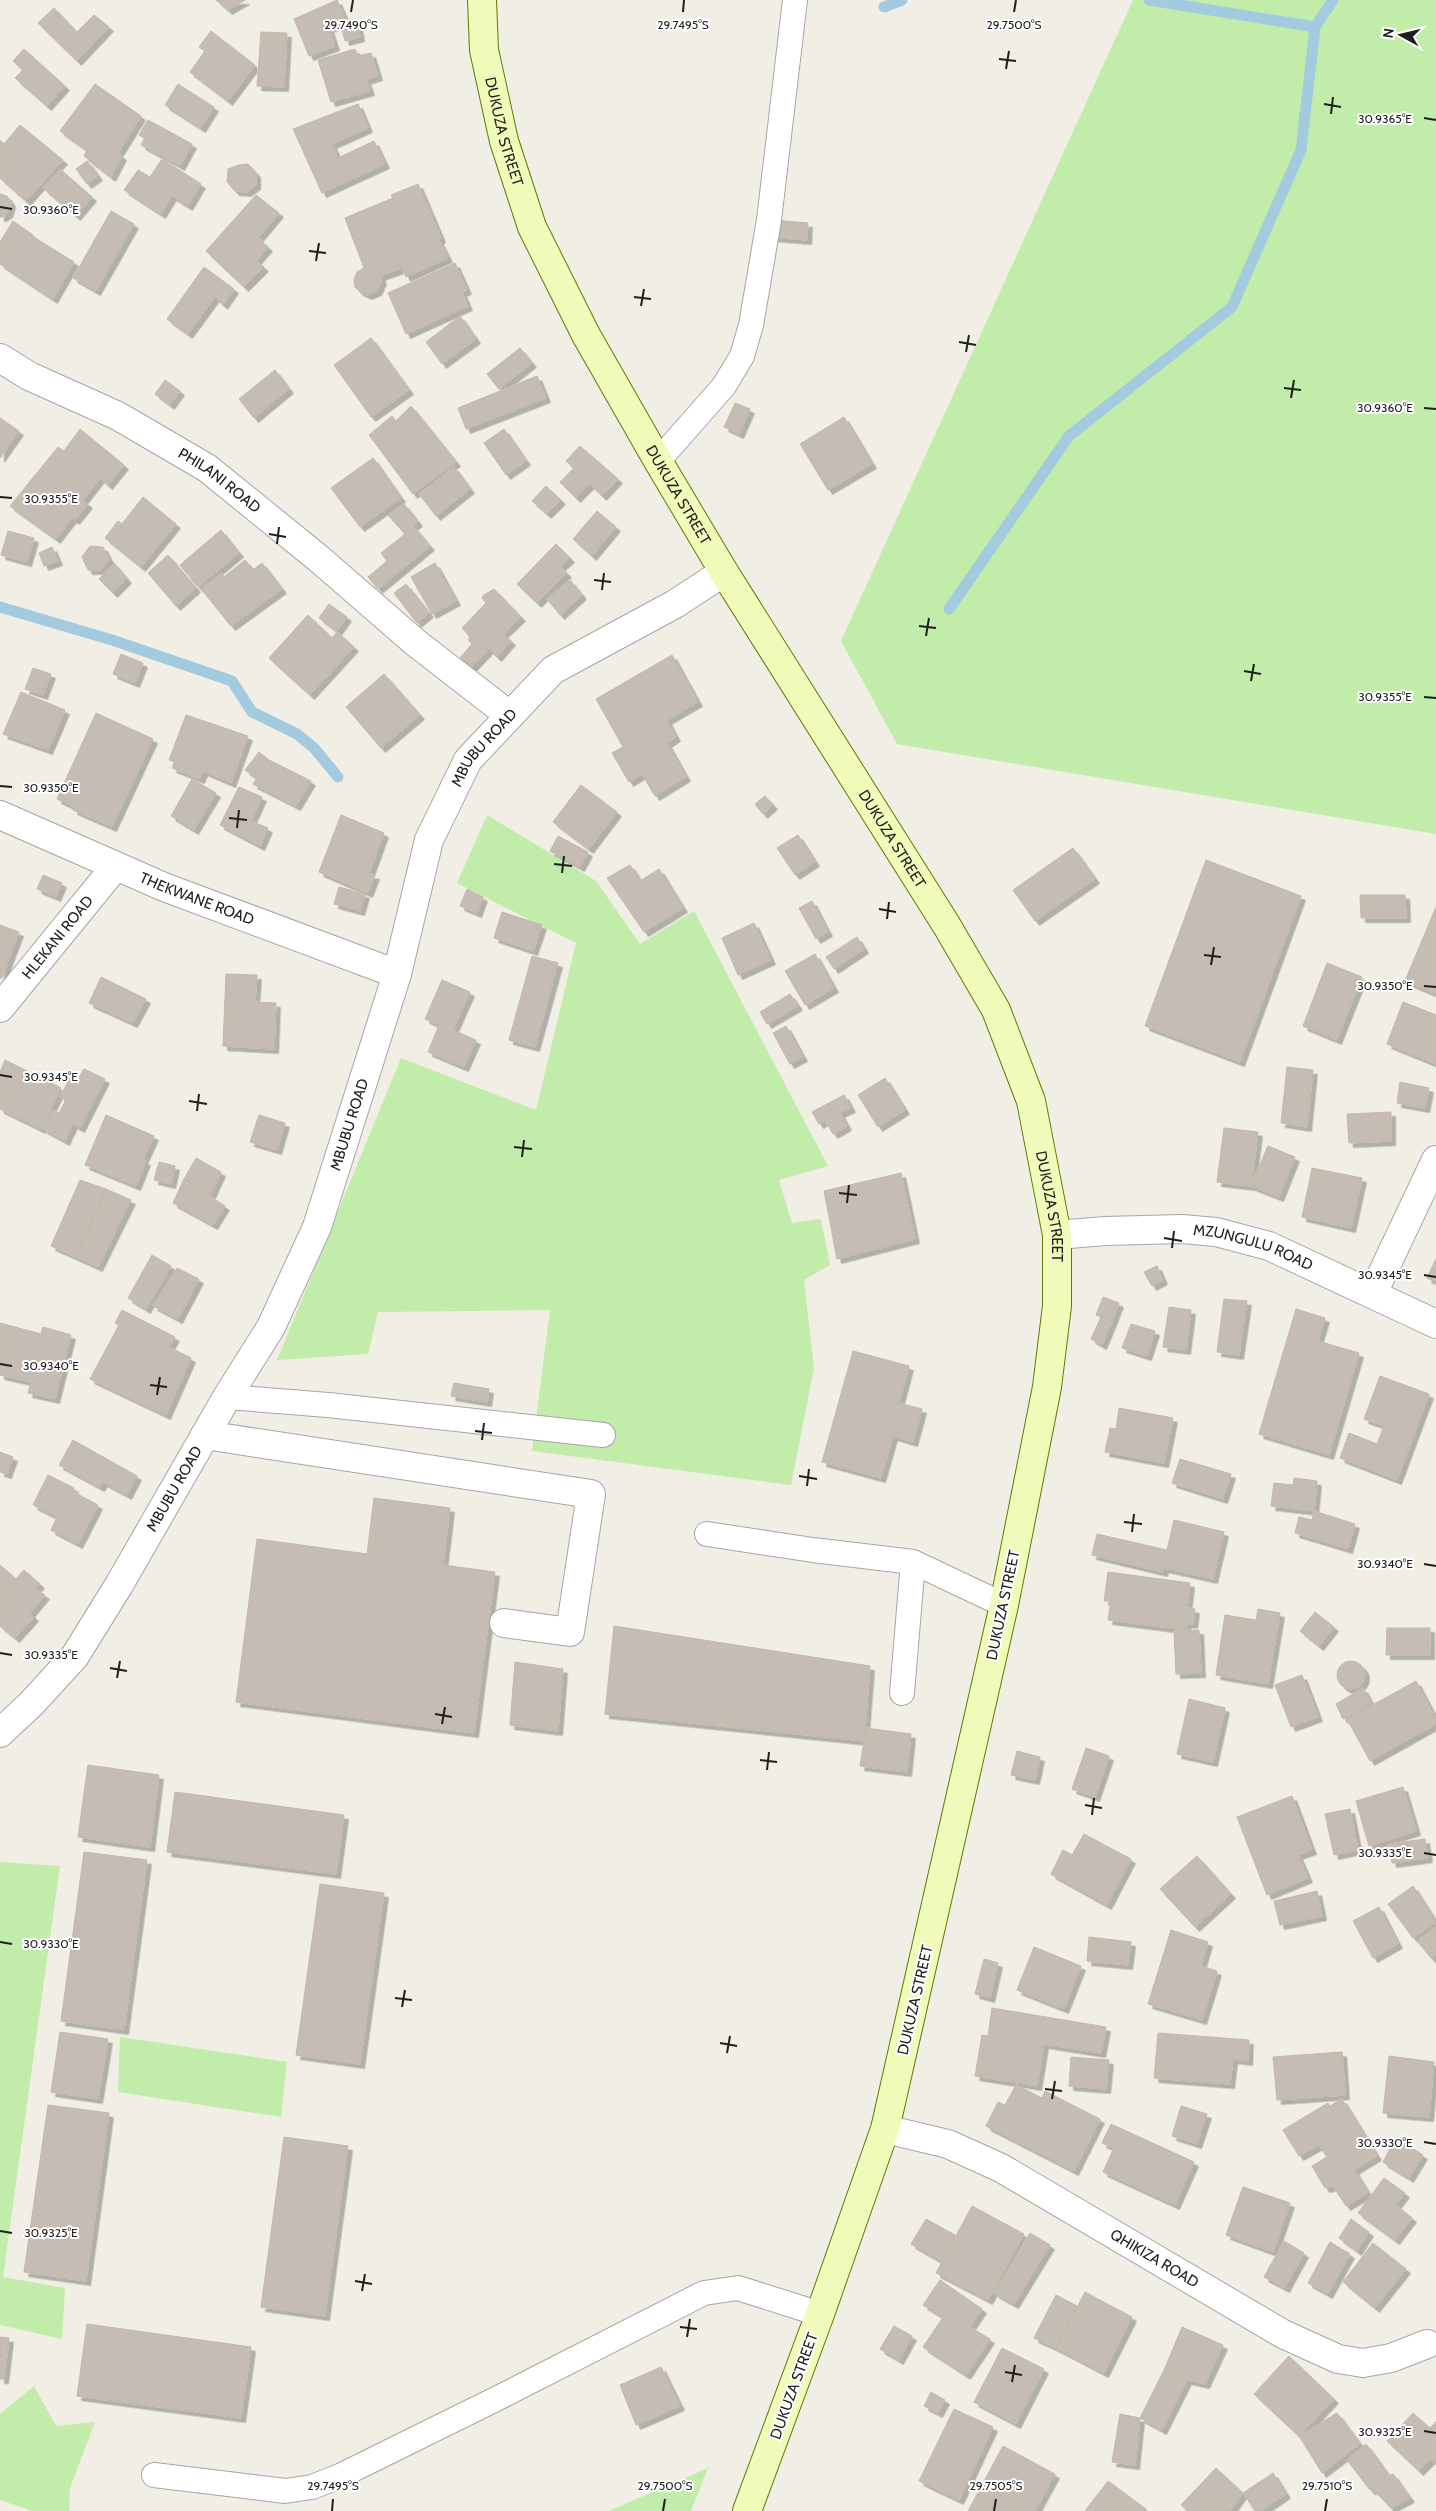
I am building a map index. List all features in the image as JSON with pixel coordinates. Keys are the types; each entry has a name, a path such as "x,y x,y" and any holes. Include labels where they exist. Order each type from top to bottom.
{"main road":[{"name":"DUKUZA STREET","path":"482,0 484,50 504,141 532,227 586,335 658,461 724,572 947,926 996,1010 1031,1101 1057,1235 1058,1306 1047,1387 1004,1605 885,2129 820,2314 747,2511"}],"street":[{"name":"PHILANI ROAD","path":"0,358 29,376 118,416 207,468 318,558 416,643 509,715"},
{"name":"MBUBU ROAD","path":"0,1733 31,1704 75,1656 119,1585 227,1397 271,1327 317,1227 397,974 429,840 468,760 553,670 675,604 724,572"},
{"name":"THEKWANE ROAD","path":"0,815 115,866 397,974"},
{"name":"HLEKANI ROAD","path":"0,1008 115,866"},
{"path":"1373,1293 1436,1160"},
{"name":"MZUNGULU ROAD","path":"1057,1235 1105,1231 1182,1229 1216,1232 1269,1246 1436,1324"},
{"path":"205,1436 591,1494 570,1632 504,1623"},
{"name":"QHIKIZA ROAD","path":"885,2129 948,2144 1001,2168 1283,2334 1338,2359 1363,2363 1381,2360 1427,2344"}],"lane":[{"path":"658,461 724,386 742,356 751,325 769,220 795,0"},
{"path":"227,1397 328,1405 603,1435"},
{"path":"707,1534 813,1550 913,1562 1004,1605"},
{"path":"902,1692 913,1562"},
{"path":"154,2475 285,2491 312,2487 340,2476 496,2399 704,2293 738,2288 820,2314"}],"green space":[{"path":"1133,0 1436,0 1436,834 897,744 841,641"},
{"path":"487,815 596,881 640,944 694,911 828,1166 779,1180 792,1223 821,1219 830,1265 804,1280 814,1368 791,1485 532,1451 550,1310 378,1312 368,1354 277,1360 401,1058 536,1110 576,943 457,883"},
{"path":"0,1862 60,1866 3,2277 65,2288 62,2339 0,2325"},
{"path":"120,2037 287,2062 281,2117 118,2092"},
{"path":"34,2386 56,2426 95,2422 70,2488 69,2511 32,2511 0,2500 0,2414"},
{"path":"708,2468 691,2511 609,2511"}],"building":[{"path":"216,0 245,0 228,10"},
{"path":"337,0 346,21 329,28 335,46 309,56 294,19"},
{"path":"54,8 77,32 94,15 109,27 77,61 38,23"},
{"path":"358,25 360,37 345,41 342,29"},
{"path":"211,31 255,65 228,101 190,72 205,51 199,47"},
{"path":"261,32 287,33 284,87 257,86"},
{"path":"24,49 65,86 47,106 15,78 23,70 13,61"},
{"path":"355,49 358,56 371,53 378,76 366,80 370,91 331,102 318,60"},
{"path":"95,84 141,116 118,153 122,156 111,177 84,156 87,150 60,131"},
{"path":"178,84 214,107 201,128 165,105"},
{"path":"358,104 368,128 332,144 338,158 374,141 385,164 322,193 293,129"},
{"path":"148,120 192,144 180,166 141,145 145,138 139,135"},
{"path":"20,125 63,160 26,201 0,178 0,140 4,144"},
{"path":"162,159 201,184 188,206 172,196 161,214 124,190 138,170 150,177"},
{"path":"87,161 98,176 87,184 76,169"},
{"path":"248,164 256,173 256,185 247,192 235,191 227,182 228,169"},
{"path":"60,169 92,197 76,216 43,188"},
{"path":"418,184 441,238 439,240 448,258 406,277 402,268 380,276 382,280 377,291 367,295 359,291 355,287 354,280 357,272 364,268 345,218 393,198 391,195"},
{"path":"0,194 7,196 11,203 8,213 2,217 0,217"},
{"path":"256,195 279,213 258,238 268,247 256,261 264,267 244,287 206,251"},
{"path":"111,211 134,224 96,291 73,278"},
{"path":"773,220 808,223 807,240 771,237"},
{"path":"13,221 32,236 74,262 53,299 0,264 0,242"},
{"path":"455,263 467,290 462,292 468,306 406,334 388,293"},
{"path":"204,267 234,289 223,305 215,297 188,334 167,319"},
{"path":"460,316 476,339 442,364 426,342"},
{"path":"371,338 409,390 371,417 334,365"},
{"path":"520,348 532,363 499,389 487,374"},
{"path":"275,370 289,389 254,418 239,399"},
{"path":"537,376 546,398 466,429 458,408"},
{"path":"165,380 180,391 170,405 155,394"},
{"path":"735,403 750,409 739,434 724,427"},
{"path":"411,406 456,462 413,494 369,435 392,416 396,421"},
{"path":"844,417 872,464 828,490 800,444"},
{"path":"0,418 19,431 0,458"},
{"path":"80,429 124,465 108,485 100,478 83,500 88,504 75,520 72,518 56,539 10,506 58,447 64,451"},
{"path":"504,429 526,461 506,475 484,443"},
{"path":"580,446 618,479 602,496 590,484 576,498 560,482 574,468 566,461"},
{"path":"373,458 401,498 360,527 331,488"},
{"path":"454,467 470,489 436,516 419,494"},
{"path":"546,486 561,500 547,514 532,501"},
{"path":"143,497 176,524 141,567 105,538 118,521 122,524"},
{"path":"404,504 418,522 413,526 430,546 378,589 368,577 387,561 381,553 405,534 388,515"},
{"path":"597,511 616,527 592,556 573,539"},
{"path":"221,530 239,553 198,587 180,565"},
{"path":"8,531 34,538 27,562 1,555"},
{"path":"556,544 570,558 560,567 567,573 537,603 517,584"},
{"path":"90,546 103,547 109,559 101,570 88,570 82,557"},
{"path":"52,547 58,561 44,566 39,553"},
{"path":"168,555 196,588 176,606 148,573"},
{"path":"245,560 253,570 262,563 282,589 231,626 201,589 222,573 224,577"},
{"path":"114,563 127,579 113,593 99,579"},
{"path":"435,563 456,601 432,614 411,577"},
{"path":"570,580 582,595 560,615 547,599"},
{"path":"406,584 429,613 417,623 394,593"},
{"path":"494,589 521,617 503,634 511,641 497,657 489,649 470,669 459,659 472,644 468,640 470,637 462,628 486,603 482,598 484,595"},
{"path":"329,604 347,617 337,631 319,618"},
{"path":"308,615 332,638 337,632 354,647 310,695 269,658"},
{"path":"121,654 143,663 135,683 113,674"},
{"path":"672,655 698,702 667,720 676,737 667,743 686,777 655,796 642,774 629,782 612,753 623,747 596,699"},
{"path":"33,668 51,674 43,695 25,689"},
{"path":"384,674 420,715 381,748 346,707"},
{"path":"21,692 65,710 48,750 3,734"},
{"path":"96,713 153,739 112,827 73,810 74,807 57,799"},
{"path":"186,715 248,736 231,783 203,771 200,779 172,768 175,762 169,760"},
{"path":"259,752 269,760 311,781 296,806 253,784 257,778 245,770"},
{"path":"192,779 216,793 194,830 171,816"},
{"path":"581,785 617,812 589,849 553,822"},
{"path":"239,787 262,797 251,821 268,828 260,846 220,825"},
{"path":"765,796 773,805 763,814 755,804"},
{"path":"341,815 384,833 369,874 375,875 368,893 319,872"},
{"path":"798,835 815,862 795,875 777,848"},
{"path":"558,836 588,852 580,867 550,851"},
{"path":"1073,848 1095,879 1035,921 1013,890"},
{"path":"1206,860 1301,896 1240,1062 1145,1026"},
{"path":"630,865 640,881 659,869 683,908 644,932 607,878"},
{"path":"43,875 62,883 56,897 37,889"},
{"path":"339,887 365,894 360,911 334,904"},
{"path":"467,889 483,897 477,913 460,906"},
{"path":"1360,895 1405,895 1406,918 1361,918"},
{"path":"812,901 828,932 816,939 799,908"},
{"path":"1436,907 1436,994 1405,981"},
{"path":"502,912 542,925 533,951 494,938"},
{"path":"754,923 771,960 738,975 722,938"},
{"path":"0,925 19,932 9,958 0,955"},
{"path":"857,937 864,949 834,969 826,957"},
{"path":"815,954 834,988 805,1005 785,971"},
{"path":"0,955 9,958 2,978 0,978"},
{"path":"532,956 558,963 535,1047 509,1040"},
{"path":"1327,963 1362,977 1337,1040 1303,1026"},
{"path":"226,974 257,975 255,1002 276,1003 274,1049 223,1046"},
{"path":"101,977 146,999 133,1023 89,1003"},
{"path":"442,980 470,992 453,1030 476,1040 464,1067 428,1052 439,1025 425,1019"},
{"path":"790,994 798,1006 767,1024 760,1012"},
{"path":"1403,1002 1436,1015 1436,1064 1387,1044"},
{"path":"786,1026 803,1057 790,1064 773,1033"},
{"path":"5,1060 61,1088 41,1129 0,1109 0,1072"},
{"path":"1287,1067 1313,1070 1307,1127 1281,1123"},
{"path":"84,1069 105,1079 80,1128 73,1124 65,1141 43,1129 53,1110 59,1113 66,1100 60,1097 71,1076 78,1079"},
{"path":"885,1078 905,1110 878,1127 858,1095"},
{"path":"1400,1082 1429,1088 1425,1108 1397,1103"},
{"path":"844,1095 851,1108 840,1113 847,1126 833,1134 825,1120 819,1124 812,1112"},
{"path":"1391,1112 1391,1141 1349,1143 1347,1114"},
{"path":"106,1115 154,1136 143,1160 146,1161 136,1186 85,1165"},
{"path":"259,1115 285,1123 277,1150 250,1142"},
{"path":"1224,1128 1258,1132 1251,1186 1217,1182"},
{"path":"1268,1146 1295,1157 1279,1197 1251,1186"},
{"path":"196,1158 221,1172 210,1196 184,1179"},
{"path":"159,1162 175,1166 171,1184 154,1180"},
{"path":"1312,1168 1362,1178 1351,1228 1302,1217"},
{"path":"901,1173 915,1239 837,1259 824,1191"},
{"path":"184,1179 225,1206 213,1225 173,1203"},
{"path":"80,1180 106,1189 76,1257 51,1246"},
{"path":"106,1189 131,1200 98,1267 76,1257"},
{"path":"152,1255 171,1266 146,1309 128,1298"},
{"path":"1436,1259 1436,1282 1427,1278"},
{"path":"1157,1266 1163,1280 1152,1286 1144,1272"},
{"path":"177,1268 199,1279 178,1319 153,1306"},
{"path":"1103,1297 1119,1303 1112,1321 1096,1315"},
{"path":"1224,1299 1247,1301 1239,1355 1217,1352"},
{"path":"1169,1307 1191,1310 1186,1350 1163,1347"},
{"path":"1296,1309 1325,1318 1318,1341 1359,1353 1329,1455 1259,1434"},
{"path":"122,1310 175,1337 169,1347 191,1358 166,1415 90,1379 119,1325 115,1323"},
{"path":"1101,1317 1112,1321 1102,1345 1091,1339"},
{"path":"0,1323 41,1334 43,1327 71,1335 55,1399 28,1393 31,1382 0,1375"},
{"path":"1131,1324 1155,1331 1147,1356 1122,1348"},
{"path":"853,1351 909,1366 899,1403 922,1409 913,1442 893,1436 881,1478 822,1462"},
{"path":"1380,1376 1429,1394 1397,1480 1340,1458 1349,1433 1377,1444 1384,1426 1364,1419"},
{"path":"454,1383 489,1389 487,1402 451,1396"},
{"path":"1119,1408 1173,1418 1164,1463 1105,1452 1110,1428 1116,1429"},
{"path":"73,1440 137,1476 127,1495 103,1482 100,1487 59,1465"},
{"path":"0,1452 13,1457 7,1474 0,1472"},
{"path":"1180,1459 1231,1474 1223,1499 1172,1483"},
{"path":"48,1475 74,1488 72,1491 98,1505 78,1544 51,1530 57,1517 33,1505"},
{"path":"1294,1478 1317,1481 1314,1511 1271,1506 1274,1483 1293,1485"},
{"path":"374,1498 450,1508 443,1565 495,1572 474,1733 236,1702 257,1539 367,1554"},
{"path":"1314,1511 1355,1524 1348,1549 1295,1533 1299,1517 1312,1520"},
{"path":"1174,1520 1224,1532 1213,1579 1164,1568 1163,1572 1092,1555 1097,1534 1167,1550"},
{"path":"0,1565 16,1579 24,1570 40,1584 36,1589 45,1595 30,1613 34,1617 15,1638 0,1626"},
{"path":"1108,1572 1190,1583 1187,1608 1195,1609 1193,1624 1187,1623 1186,1630 1108,1620 1111,1601 1104,1601"},
{"path":"1258,1609 1280,1613 1268,1684 1216,1675 1225,1615 1256,1620"},
{"path":"1315,1612 1334,1627 1319,1646 1300,1631"},
{"path":"614,1626 870,1666 864,1741 605,1714"},
{"path":"1387,1628 1430,1628 1430,1655 1386,1655"},
{"path":"1199,1630 1201,1673 1176,1674 1174,1631"},
{"path":"1351,1661 1361,1665 1365,1675 1361,1685 1351,1689 1341,1685 1337,1675 1341,1665"},
{"path":"515,1662 563,1669 558,1731 510,1725"},
{"path":"1302,1675 1318,1717 1291,1727 1275,1685"},
{"path":"1416,1681 1436,1719 1436,1724 1370,1761 1347,1719"},
{"path":"1363,1688 1371,1703 1343,1719 1336,1704"},
{"path":"1189,1699 1225,1708 1213,1762 1177,1754"},
{"path":"866,1728 911,1734 907,1772 860,1766"},
{"path":"1086,1748 1109,1756 1095,1797 1072,1789"},
{"path":"1017,1751 1040,1757 1035,1780 1011,1775"},
{"path":"88,1765 159,1775 150,1847 78,1837"},
{"path":"1403,1787 1416,1831 1369,1846 1356,1801"},
{"path":"175,1792 344,1815 336,1874 167,1852"},
{"path":"1292,1796 1312,1850 1298,1855 1308,1878 1267,1895 1237,1817"},
{"path":"1350,1809 1358,1850 1334,1855 1325,1814"},
{"path":"1084,1834 1131,1859 1107,1905 1051,1874 1063,1850 1072,1855"},
{"path":"1425,1839 1428,1858 1392,1863 1389,1844"},
{"path":"84,1852 147,1860 124,2030 61,2021"},
{"path":"1197,1856 1231,1894 1195,1927 1160,1889"},
{"path":"320,1884 384,1893 360,2064 296,2055"},
{"path":"1413,1886 1436,1922 1413,1938 1388,1904"},
{"path":"1317,1891 1322,1916 1280,1925 1274,1901"},
{"path":"1379,1907 1398,1944 1373,1958 1353,1921"},
{"path":"1436,1926 1436,1955 1432,1959 1417,1941"},
{"path":"1171,1930 1208,1942 1201,1966 1217,1971 1202,2020 1148,2004"},
{"path":"1089,1937 1131,1942 1128,1965 1087,1961"},
{"path":"1034,1947 1081,1966 1064,2009 1017,1990"},
{"path":"984,1959 998,1963 990,1998 975,1994"},
{"path":"992,2008 1106,2027 1101,2053 1044,2044 1037,2086 975,2076 982,2035 988,2036"},
{"path":"60,2032 108,2039 98,2099 51,2092"},
{"path":"1158,2033 1249,2040 1248,2061 1233,2059 1230,2084 1154,2078"},
{"path":"1342,2052 1345,2095 1277,2100 1273,2057"},
{"path":"1389,2056 1434,2062 1429,2117 1383,2113"},
{"path":"1071,2057 1109,2060 1106,2089 1069,2086"},
{"path":"1016,2085 1042,2098 1045,2091 1100,2119 1074,2171 986,2126 998,2102 1005,2105"},
{"path":"1342,2099 1377,2156 1354,2170 1368,2193 1346,2206 1333,2186 1325,2188 1312,2166 1327,2157 1319,2145 1299,2156 1283,2130 1328,2103 1330,2106"},
{"path":"48,2105 109,2113 86,2281 24,2272"},
{"path":"1181,2106 1207,2114 1197,2144 1172,2136"},
{"path":"1111,2124 1194,2162 1175,2205 1103,2172 1114,2148 1102,2143"},
{"path":"284,2137 348,2146 325,2316 261,2307"},
{"path":"1396,2138 1423,2155 1409,2178 1383,2162"},
{"path":"1384,2178 1405,2193 1396,2205 1412,2218 1395,2240 1358,2213"},
{"path":"1243,2187 1290,2203 1273,2252 1226,2235"},
{"path":"972,2206 1024,2234 988,2300 936,2273"},
{"path":"926,2219 955,2235 941,2261 911,2244"},
{"path":"1351,2219 1369,2232 1357,2251 1339,2238"},
{"path":"1030,2233 1050,2245 1014,2304 994,2293"},
{"path":"1284,2241 1304,2253 1285,2288 1264,2277"},
{"path":"1330,2242 1350,2254 1328,2294 1308,2283"},
{"path":"1373,2243 1406,2269 1375,2308 1343,2282"},
{"path":"940,2280 982,2309 970,2327 990,2339 966,2375 923,2347 943,2317 923,2305"},
{"path":"1085,2292 1132,2317 1104,2373 1056,2348"},
{"path":"1056,2295 1077,2306 1056,2348 1034,2338"},
{"path":"87,2324 251,2347 241,2418 77,2396"},
{"path":"894,2326 912,2336 899,2360 880,2349"},
{"path":"1182,2327 1223,2345 1205,2384 1187,2380 1165,2368"},
{"path":"0,2337 9,2338 4,2379 0,2379"},
{"path":"1002,2348 1044,2369 1016,2424 974,2402"},
{"path":"1289,2356 1334,2399 1299,2436 1254,2394"},
{"path":"661,2367 680,2406 636,2425 620,2385"},
{"path":"1165,2368 1187,2380 1162,2430 1140,2418"},
{"path":"931,2392 945,2400 938,2413 924,2406"},
{"path":"954,2409 993,2427 959,2500 919,2481"},
{"path":"1337,2413 1360,2444 1322,2473 1299,2436"},
{"path":"1413,2413 1430,2428 1436,2422 1436,2465 1431,2459 1419,2471 1387,2441"},
{"path":"1120,2414 1140,2418 1135,2465 1112,2462"},
{"path":"1366,2444 1389,2476 1393,2474 1410,2498 1391,2508 1374,2490 1370,2490 1347,2460"},
{"path":"1003,2446 1055,2474 1035,2511 968,2511"},
{"path":"1216,2468 1243,2493 1230,2511 1188,2511 1181,2505"},
{"path":"1273,2473 1286,2494 1261,2511 1255,2511 1243,2493"},
{"path":"1108,2481 1146,2509 1144,2511 1085,2511"}],"waterway":[{"path":"884,7 902,0"},
{"path":"1149,0 1315,27"},
{"path":"949,609 1069,436 1232,307 1301,150 1315,27 1333,0"},
{"path":"0,607 112,640 232,681 252,712 297,734 314,748 338,777"}]}
